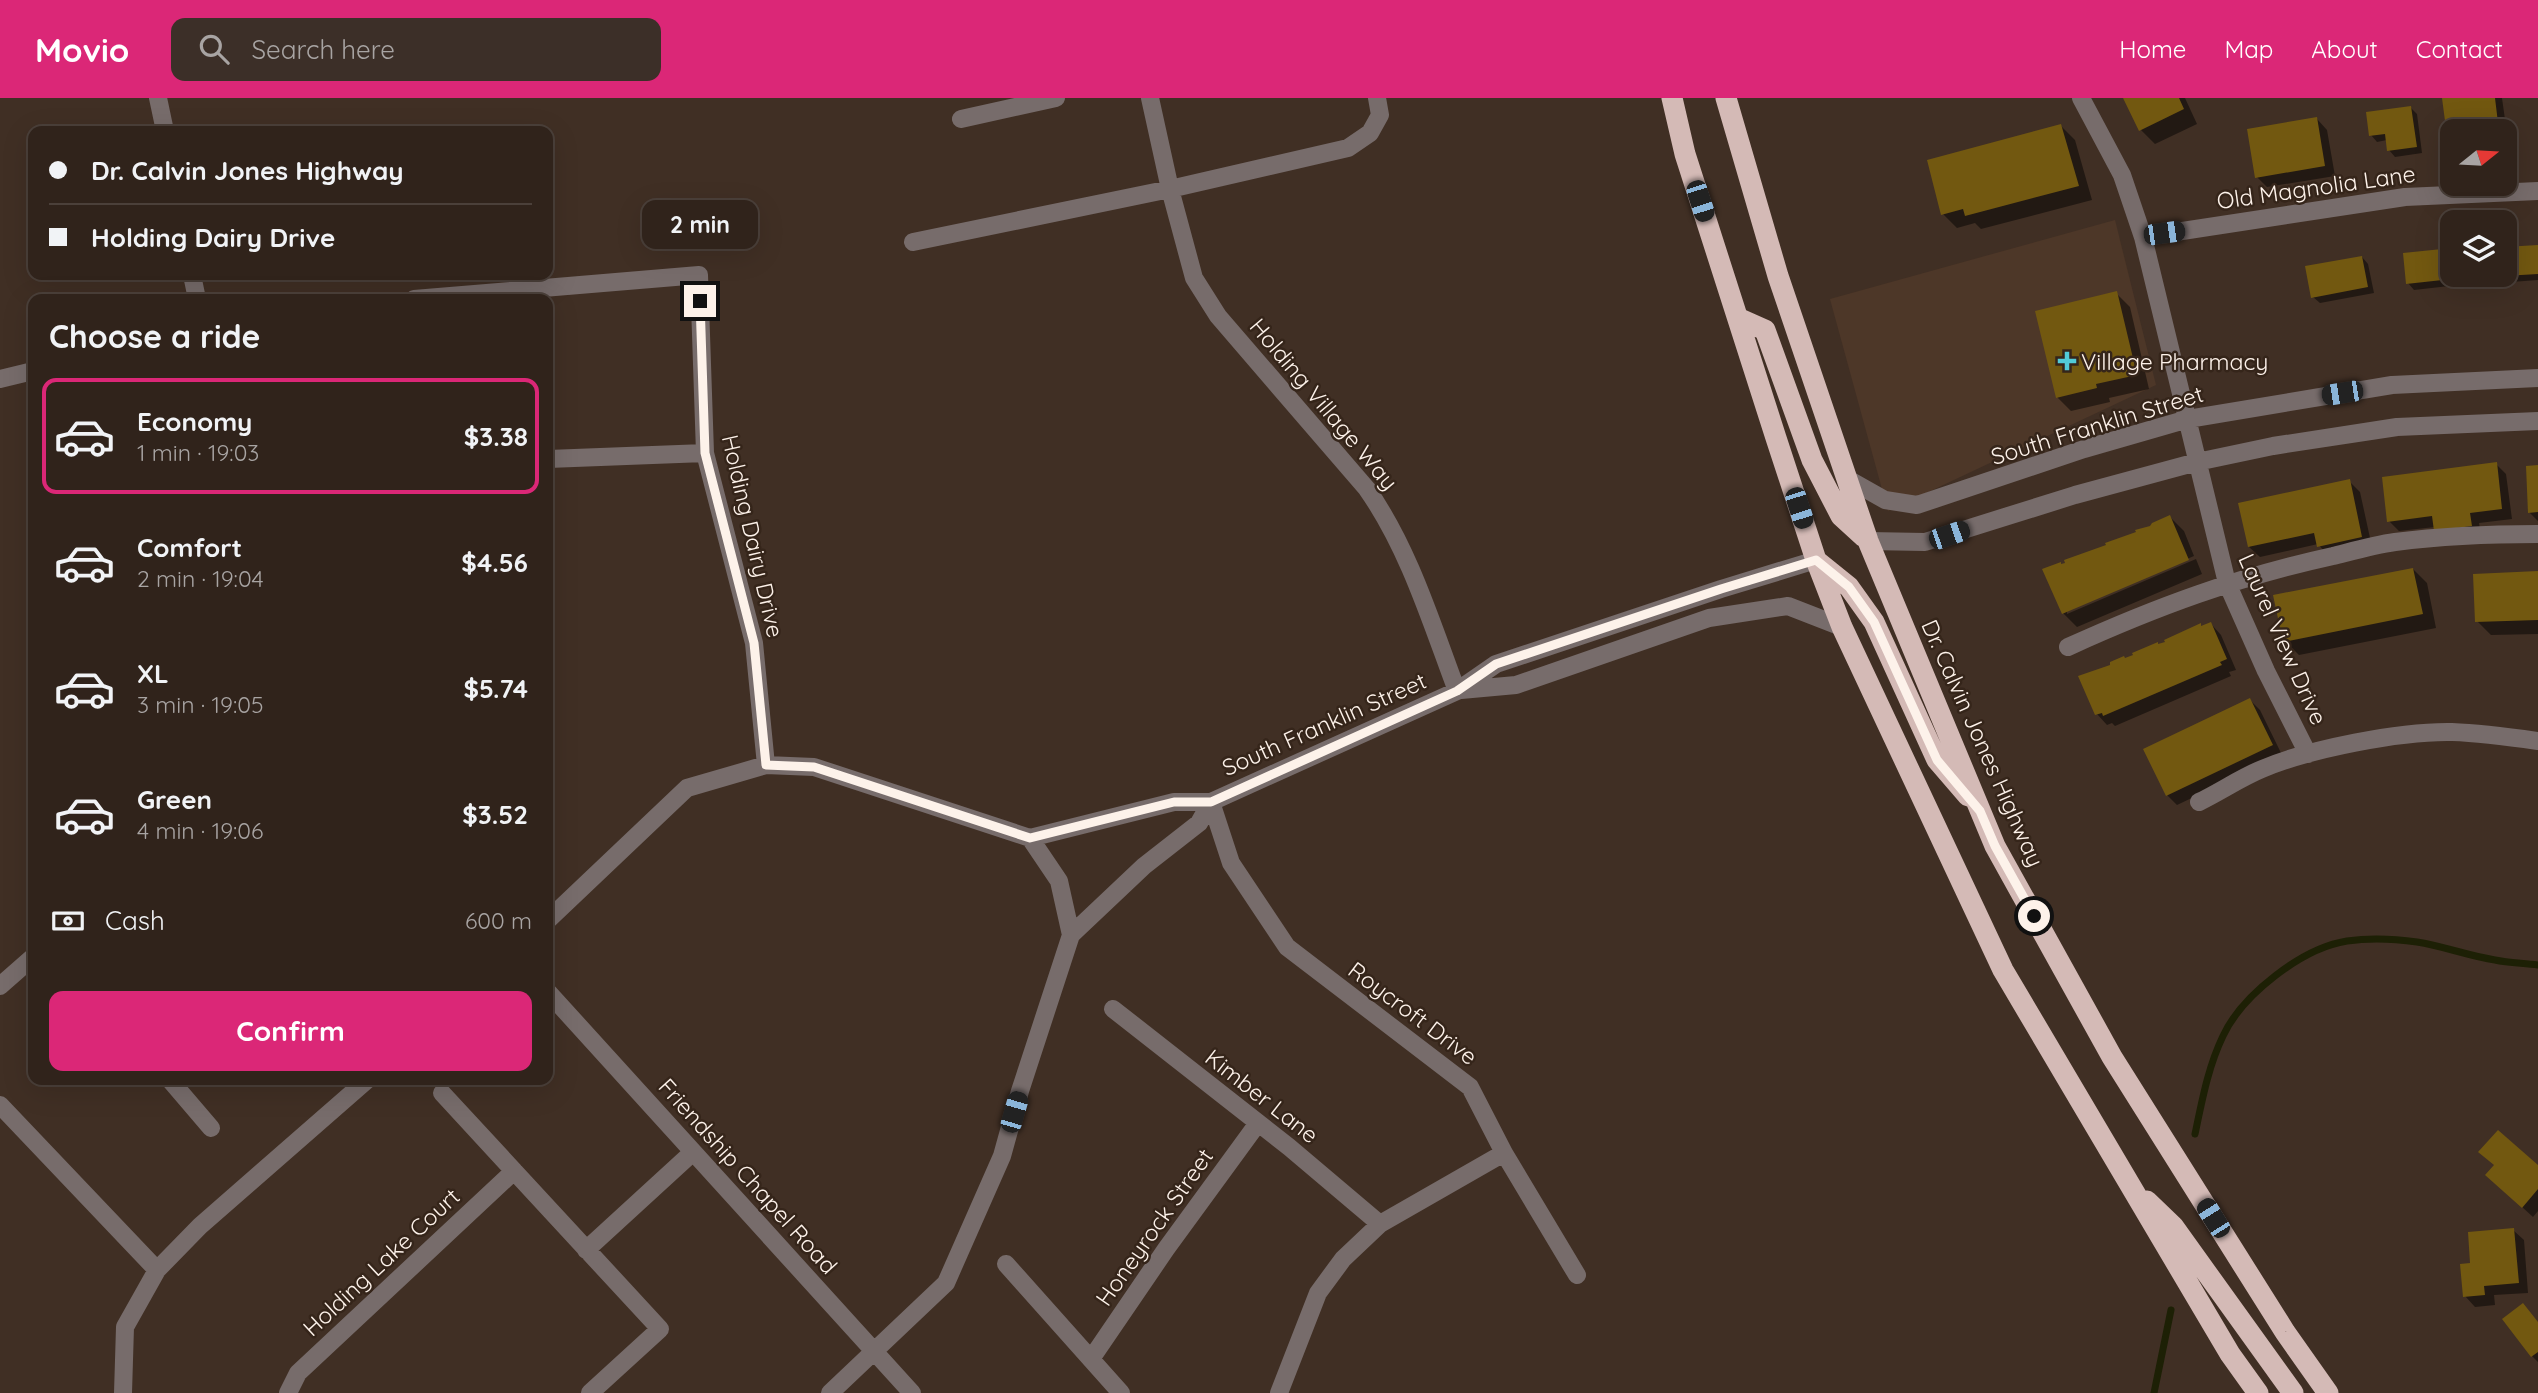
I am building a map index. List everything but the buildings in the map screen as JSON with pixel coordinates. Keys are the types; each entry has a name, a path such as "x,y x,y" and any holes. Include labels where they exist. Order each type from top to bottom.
{"highway":[{"path":"1672,98 1685,154 1816,560 1842,627 2003,970 2230,1354 2258,1393"},
{"path":"1714,98 1732,127"},
{"name":"Dr. Calvin Jones Highway","path":"1726,98 1732,127 1782,289 1868,541 1995,846 2112,1057 2278,1321 2328,1393"},
{"path":"1738,318 1765,330 1812,460 1841,516 1868,541"},
{"path":"1816,560 1849,587 1874,622 1937,760 1980,811"},
{"path":"2132,1188 2173,1226 2293,1393"}],"street":[{"path":"158,98 164,126"},
{"path":"961,119 1056,98"},
{"name":"Holding Village Way","path":"1150,98 1170,189 1194,278 1218,316 1367,488 1387,518 1428,613 1457,691"},
{"path":"913,242 1170,189 1348,148 1370,133 1380,115 1377,98"},
{"name":"Laurel View Drive","path":"2081,98 2122,175 2143,237 2227,583 2266,671 2308,754"},
{"name":"Old Magnolia Lane","path":"2143,237 2405,197 2538,191"},
{"name":"Holding Dairy Drive","path":"473,294 699,275 705,453 754,643 766,765"},
{"path":"0,380 28,372"},
{"name":"South Franklin Street","path":"1846,478 1885,500 1917,505 2084,449 2188,419 2392,385 2538,378"},
{"path":"1868,541 1925,542 2075,495 2197,462 2273,446 2397,427 2538,421"},
{"path":"553,459 705,453"},
{"path":"2068,647 2140,614 2278,568 2393,542 2484,534 2538,534"},
{"name":"South Franklin Street","path":"1030,838 1174,802 1211,802 1457,691 1496,664 1816,560"},
{"name":"South Franklin Street","path":"1457,691 1516,685 1709,618 1788,606 1842,627"},
{"path":"2199,802 2261,769 2308,754 2410,735 2451,732 2538,741"},
{"path":"553,915 687,788 766,765 814,767 1030,838 1059,881 1071,935"},
{"name":"South Franklin Street","path":"830,1393 946,1283 1002,1156 1020,1091 1071,935 1144,866 1199,823 1211,802"},
{"name":"Roycroft Drive","path":"1211,802 1231,863 1287,947 1471,1087 1504,1153 1577,1275"},
{"path":"0,986 28,961"},
{"name":"Friendship Chapel Road","path":"553,998 912,1393"},
{"name":"Kimber Lane","path":"1113,1009 1258,1123 1380,1224"},
{"path":"174,1085 211,1128"},
{"path":"123,1393 125,1326 157,1270 200,1226 361,1085"},
{"path":"442,1093 660,1329 590,1393"},
{"path":"0,1105 157,1270"},
{"name":"Honeyrock Street","path":"1091,1359 1166,1249 1258,1123"},
{"path":"586,1250 692,1152"},
{"path":"1279,1393 1318,1293 1343,1259 1380,1224 1504,1153"},
{"name":"Holding Lake Court","path":"288,1393 298,1373 514,1171"},
{"path":"1006,1264 1121,1393"}],"shaded area":[{"path":"2115,220 2156,385 1888,511 1830,299"}],"waterway":[{"path":"2195,1134 2213,1060 2232,1020 2275,976 2311,953 2347,941 2391,940 2427,944 2500,961 2538,965"},
{"path":"2154,1393 2171,1310"}],"place":[{"name":"Village Pharmacy","path":"2067,361"}],"route":[{"path":"700,301 705,453 754,643 766,765 814,767 1030,838 1174,802 1211,802 1457,691 1496,664 1816,560 1849,587 1874,622 1937,760 1980,811 1995,846 2034,916"}]}
